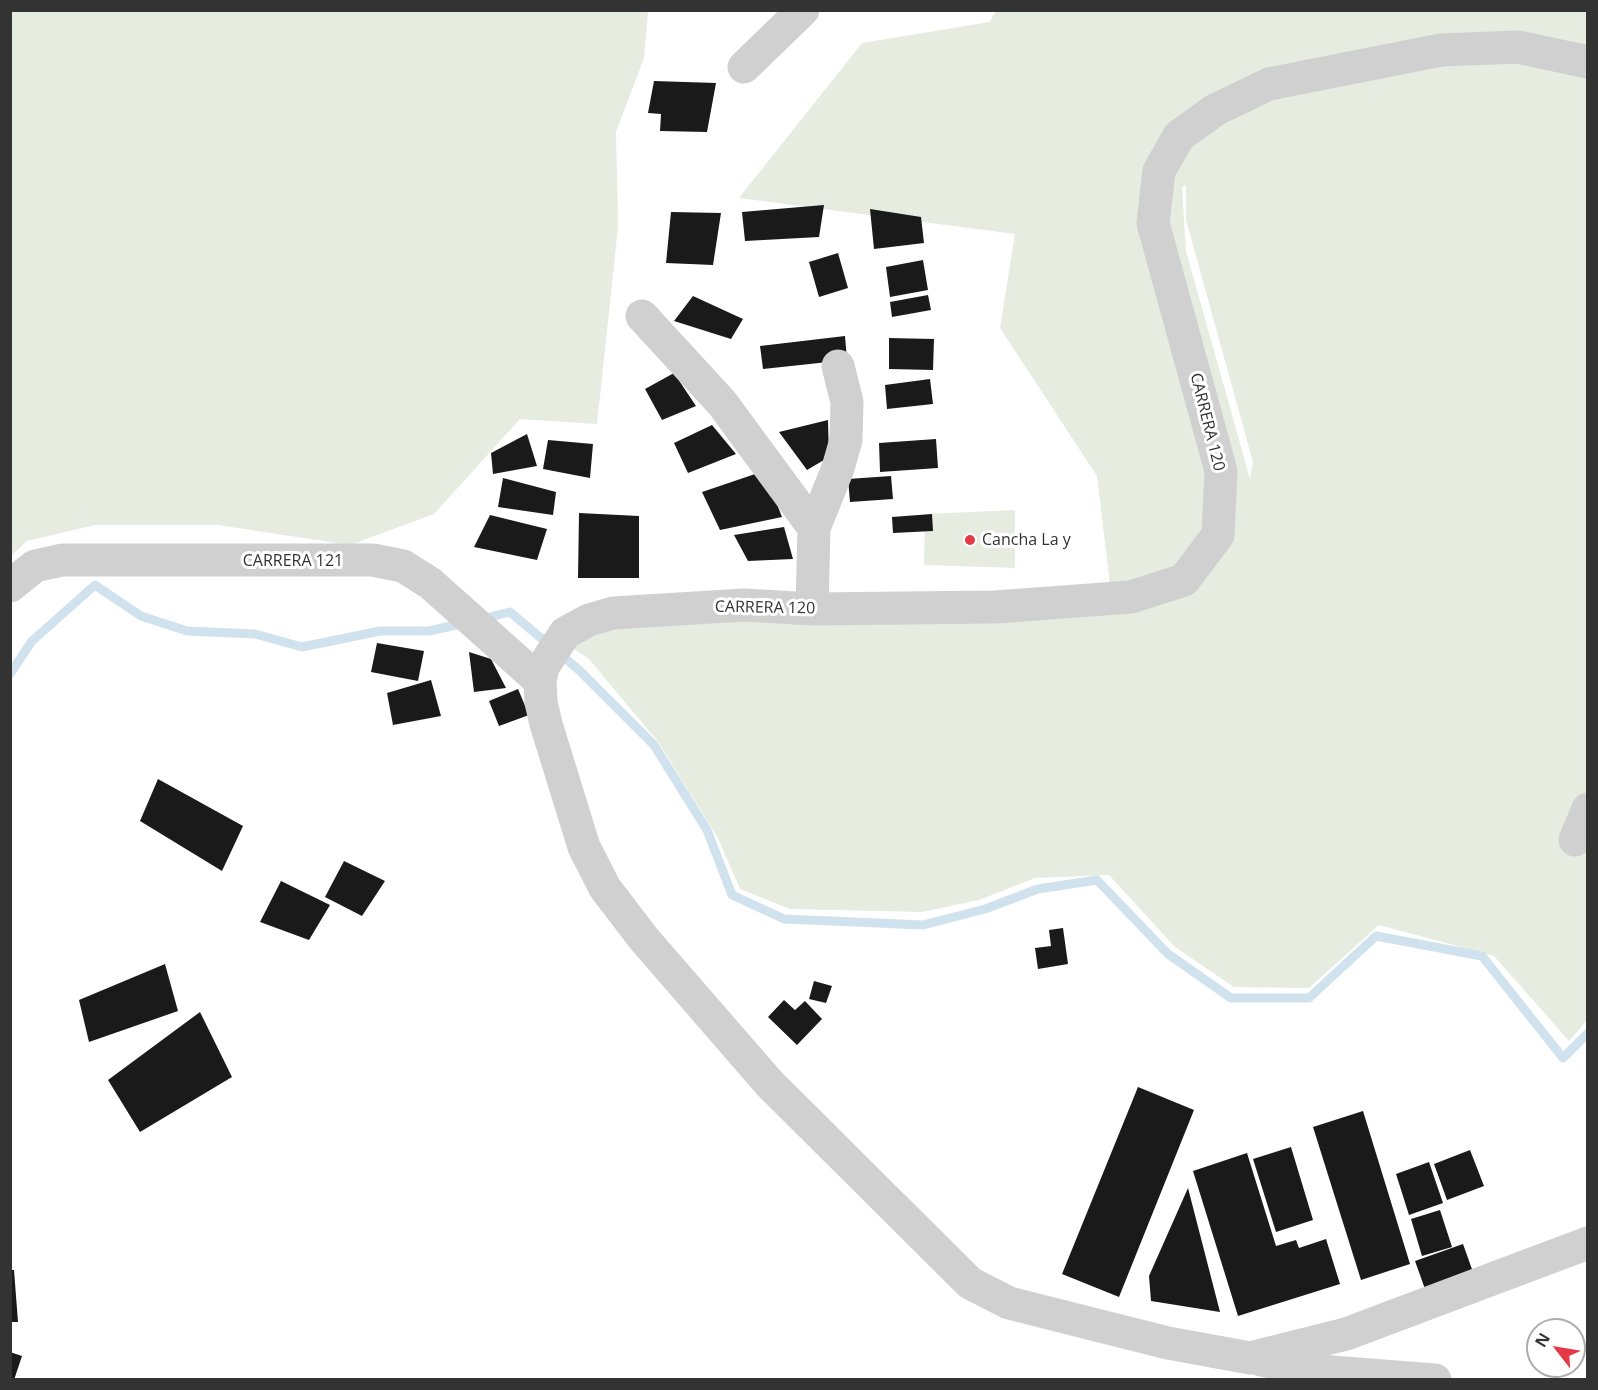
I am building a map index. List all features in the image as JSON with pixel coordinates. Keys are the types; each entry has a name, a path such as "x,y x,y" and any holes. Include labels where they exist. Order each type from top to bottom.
{"street":[{"path":"744,66 803,10"},
{"name":"CARRERA 120","path":"542,674 565,633 589,620 613,613 744,605 812,609 995,607 1131,597 1184,580 1218,535 1221,471 1153,223 1159,171 1179,136 1215,110 1269,84 1441,50 1518,46 1587,62"},
{"path":"642,316 722,403 814,528"},
{"path":"812,609 814,528 838,468 846,440 847,402 838,366"},
{"name":"CARRERA 121","path":"10,586 35,566 62,560 374,560 403,566 430,583 542,674"},
{"path":"542,674 541,702 546,724 584,847 604,888 644,939 769,1083 970,1283 1009,1303 1168,1343 1318,1371 1435,1380"},
{"path":"1575,840 1587,809"},
{"path":"1250,1358 1346,1334 1587,1243"}],"shaded area":[{"path":"996,10 1587,11 1588,1019 1569,1041 1494,956 1379,925 1309,988 1234,987 1175,947 1109,875 1035,878 979,900 922,912 790,909 740,889 718,838 659,743 589,659 571,647 575,633 653,612 1113,610 1097,476 1000,328 1015,234 739,198 862,43 990,22","holes":["1186,184 1186,220 1253,462 1250,479 1186,251 1182,188"]},
{"path":"11,11 648,11 644,58 616,132 618,227 597,424 520,419 434,514 350,545 218,525 95,525 27,541 11,556"},
{"name":"Cancha La y","path":"1015,510 1015,568 924,565 925,514"}],"building":[{"path":"654,81 716,83 707,132 660,131 661,114 648,113"},
{"path":"824,205 819,237 745,241 742,212"},
{"path":"870,209 921,217 924,243 874,249"},
{"path":"671,212 721,213 713,265 666,263"},
{"path":"838,253 848,288 819,297 809,262"},
{"path":"923,260 928,290 890,297 886,267"},
{"path":"928,295 931,310 892,317 890,302"},
{"path":"693,296 743,319 731,339 674,321"},
{"path":"845,336 847,360 763,369 760,346"},
{"path":"889,338 934,339 933,370 889,369"},
{"path":"674,373 696,406 662,420 645,389"},
{"path":"930,379 933,404 887,409 885,385"},
{"path":"828,420 829,457 807,470 779,432"},
{"path":"712,425 736,454 688,473 674,443"},
{"path":"527,434 537,466 493,474 491,453"},
{"path":"936,439 938,468 880,472 879,443"},
{"path":"548,440 593,444 590,478 543,469"},
{"path":"764,471 782,517 720,530 702,492"},
{"path":"891,476 893,499 850,502 848,479"},
{"path":"503,478 556,492 553,515 498,507"},
{"path":"579,513 639,516 639,578 578,578"},
{"path":"932,514 933,531 893,533 892,517"},
{"path":"490,515 547,529 537,560 474,547"},
{"path":"784,527 793,559 748,561 734,535"},
{"path":"377,643 424,651 418,681 371,672"},
{"path":"469,652 491,659 506,688 474,692"},
{"path":"431,680 441,716 393,725 387,693"},
{"path":"518,689 529,715 499,726 489,701"},
{"path":"158,779 243,826 222,871 140,821"},
{"path":"344,861 385,881 362,916 325,897"},
{"path":"281,881 330,905 309,940 260,922"},
{"path":"1063,928 1068,964 1038,969 1035,948 1051,946 1049,930"},
{"path":"165,964 178,1011 89,1042 79,1000"},
{"path":"814,981 832,986 826,1003 809,999"},
{"path":"784,1000 795,1010 805,1001 822,1019 797,1045 768,1017"},
{"path":"200,1012 232,1077 140,1132 108,1080"},
{"path":"1138,1087 1194,1110 1119,1297 1062,1274"},
{"path":"1363,1111 1410,1264 1361,1280 1313,1127"},
{"path":"1291,1147 1313,1220 1276,1232 1253,1159"},
{"path":"1470,1150 1484,1186 1447,1200 1434,1164"},
{"path":"1247,1153 1276,1246 1296,1240 1299,1248 1326,1239 1340,1284 1238,1316 1193,1171"},
{"path":"1429,1162 1443,1203 1409,1215 1396,1174"},
{"path":"1188,1188 1220,1312 1151,1301 1149,1276"},
{"path":"1440,1210 1452,1247 1422,1256 1411,1219"},
{"path":"1463,1244 1473,1272 1425,1289 1415,1261"},
{"path":"10,1270 14,1270 18,1322 10,1322"},
{"path":"10,1352 22,1356 14,1380 10,1380"}],"waterway":[{"path":"10,674 32,641 95,585 141,616 187,631 255,634 302,647 380,631 429,631 465,623"},
{"path":"481,619 510,612 579,670 654,745 707,830 732,895 784,919 923,925 985,909 1038,889 1097,880 1168,954 1231,998 1309,998 1376,936 1482,956 1563,1058 1588,1033"}],"place":[{"name":"Cancha La y","path":"970,540"}]}
